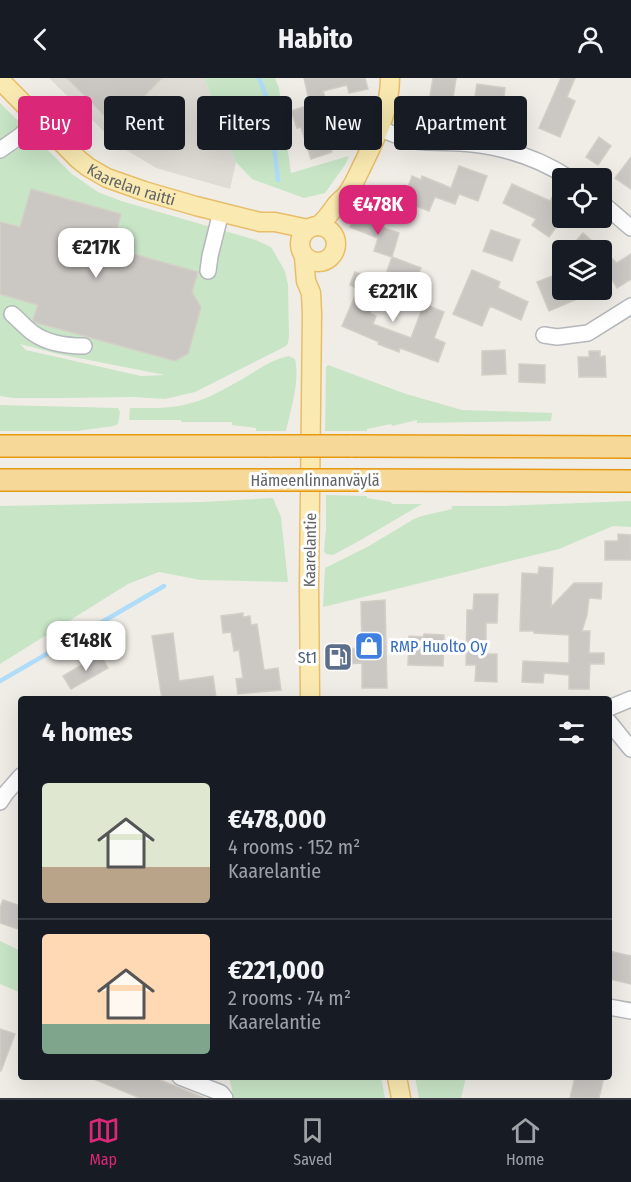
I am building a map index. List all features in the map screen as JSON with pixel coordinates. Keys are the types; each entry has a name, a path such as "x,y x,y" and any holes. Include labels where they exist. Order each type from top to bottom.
{"highway":[{"name":"Hämeenlinnanväylä","path":"0,446 631,447"},
{"name":"Hämeenlinnanväylä","path":"0,480 631,481"}],"main road":[{"path":"382,122 389,97 390,78"},
{"name":"Kaarelan raitti","path":"0,80 18,99"},
{"name":"Kaarelan raitti","path":"70,150 88,167 106,178 144,191 260,222 313,228"},
{"path":"348,194 348,207 335,238 334,252 324,262 314,262 302,254 300,240 303,234 326,220 337,204 348,194 370,150"},
{"name":"Kaarelan raitti","path":"260,222 293,242 302,254"},
{"path":"313,228 328,230 335,238"},
{"name":"Kaarelantie","path":"302,254 310,293 312,360 310,696"},
{"name":"Kaarelantie","path":"310,293 324,262"},
{"path":"397,1080 400,1098"}],"street":[{"path":"382,130 416,141 472,144 509,151 537,160 552,168"},
{"path":"0,150 18,137"},
{"path":"208,271 221,212"},
{"path":"612,212 631,228"},
{"path":"544,335 557,338 588,333 631,306"},
{"path":"12,314 43,339 73,346 84,346"},
{"path":"612,707 631,699"},
{"path":"612,726 631,749"},
{"path":"0,802 18,779"},
{"path":"612,1007 631,1011"},
{"path":"188,1080 221,1093 225,1098"}],"shaded area":[{"path":"49,78 205,78 210,96 197,96 197,150 231,150 236,162 230,189 156,168 126,150 185,150 185,96 104,96 104,131 92,120 92,96 68,96"}],"green space":[{"path":"205,78 275,78 280,96 210,96"},
{"path":"0,103 18,121 18,150 48,150 72,174 98,192 121,201 256,240 271,247 285,271 288,285 289,336 286,346 195,392 165,399 0,396","holes":["20,344 58,354 165,375 141,376 26,350"]},
{"path":"231,150 288,150 291,173 349,156 325,193 304,198 252,179 236,162"},
{"path":"289,356 295,359 296,377 286,431 256,431 256,428 232,425 232,422 129,420 130,408 169,407 197,401 245,378 269,363"},
{"path":"328,365 406,394 462,410 552,413 551,421 417,423 417,420 367,429 367,431 325,431 326,367"},
{"path":"0,405 118,408 120,412 118,424 114,426 77,431 0,431"},
{"path":"326,495 367,496 367,498 392,504 422,504 333,555 326,554 324,551"},
{"path":"273,498 281,517 288,582 201,580 159,572 128,584 0,664 0,506 202,502"},
{"path":"631,501 631,527 613,526 559,549 323,607 325,568 422,516 452,509 452,506"},
{"path":"0,941 18,950 18,992 0,984"},
{"path":"230,1080 382,1080 385,1098 234,1098"},
{"path":"416,1080 465,1080 461,1098 419,1098"}],"building":[{"path":"67,78 162,78 144,96 104,96 104,115 92,103 92,96 85,96"},
{"path":"304,78 365,78 368,89 349,93 347,85 323,91 324,96 308,96"},
{"path":"433,78 456,78 453,96 430,96"},
{"path":"561,78 575,78 567,97 575,101 560,137 539,128"},
{"path":"477,84 505,88 504,96 475,96"},
{"path":"304,107 304,137 301,127 297,128 292,111"},
{"path":"599,137 611,146 598,165 586,157"},
{"path":"308,150 331,150 332,152 311,159"},
{"path":"631,157 631,189 615,178"},
{"path":"459,166 487,176 478,201 459,194 455,204 435,197 429,211 403,201 412,176 421,180 422,176 451,188"},
{"path":"512,184 550,201 552,198 552,228 556,228 549,237 532,225 536,219 503,203"},
{"path":"31,189 121,214 112,248 198,272 192,292 201,307 188,354 175,361 34,322 38,305 0,294 0,222 20,227"},
{"path":"353,218 363,221 364,219 399,233 392,257 374,251 378,238 350,227"},
{"path":"491,230 520,240 512,261 483,251"},
{"path":"583,233 591,240 577,240"},
{"path":"631,254 631,279 617,288 612,279 612,259 617,263"},
{"path":"392,257 421,268 416,281 387,271"},
{"path":"472,270 500,282 498,288 528,302 521,320 490,306 482,326 453,314"},
{"path":"355,272 382,283 370,313 376,316 373,324 411,338 424,304 444,312 434,338 445,343 438,362 400,348 399,352 342,326 358,289 350,285"},
{"path":"552,276 552,300 575,300 549,311 537,282"},
{"path":"505,350 506,374 482,375 482,351"},
{"path":"589,351 600,351 600,357 605,356 606,377 579,377 578,357 589,357"},
{"path":"519,364 545,365 545,383 519,382"},
{"path":"618,534 631,535 631,560 605,560 605,541 618,541"},
{"path":"539,567 553,568 551,607 574,583 602,583 601,599 589,598 582,631 590,631 589,653 604,653 604,664 590,664 589,689 569,689 569,675 544,673 543,683 522,682 523,661 569,663 569,635 520,631 522,573 538,574"},
{"path":"474,594 498,594 497,623 486,623 486,654 497,654 497,682 475,681 476,665 466,665 467,610 473,610"},
{"path":"385,600 387,688 362,688 362,663 332,665 331,650 362,648 361,602"},
{"path":"243,613 243,617 250,616 251,625 257,624 264,670 278,668 281,690 238,694 236,679 243,678 239,650 234,651 231,632 223,633 221,616"},
{"path":"173,633 179,681 213,676 216,696 162,696 152,636"},
{"path":"424,634 444,635 443,666 408,665 409,636 423,637"},
{"path":"100,654 108,668 71,689 63,676"},
{"path":"3,900 18,905 18,929 0,923 0,908"},
{"path":"612,952 631,956 631,984 612,980"},
{"path":"0,1029 15,1034 1,1071 0,1070"},
{"path":"96,1080 160,1080 204,1098 140,1098"},
{"path":"574,1080 603,1080 599,1098 570,1098"}],"waterway":[{"path":"259,78 269,104 278,180"},
{"path":"0,681 164,586"}],"place":[{"name":"RMP Huolto Oy","path":"369,646"},
{"name":"St1","path":"338,657"}]}
